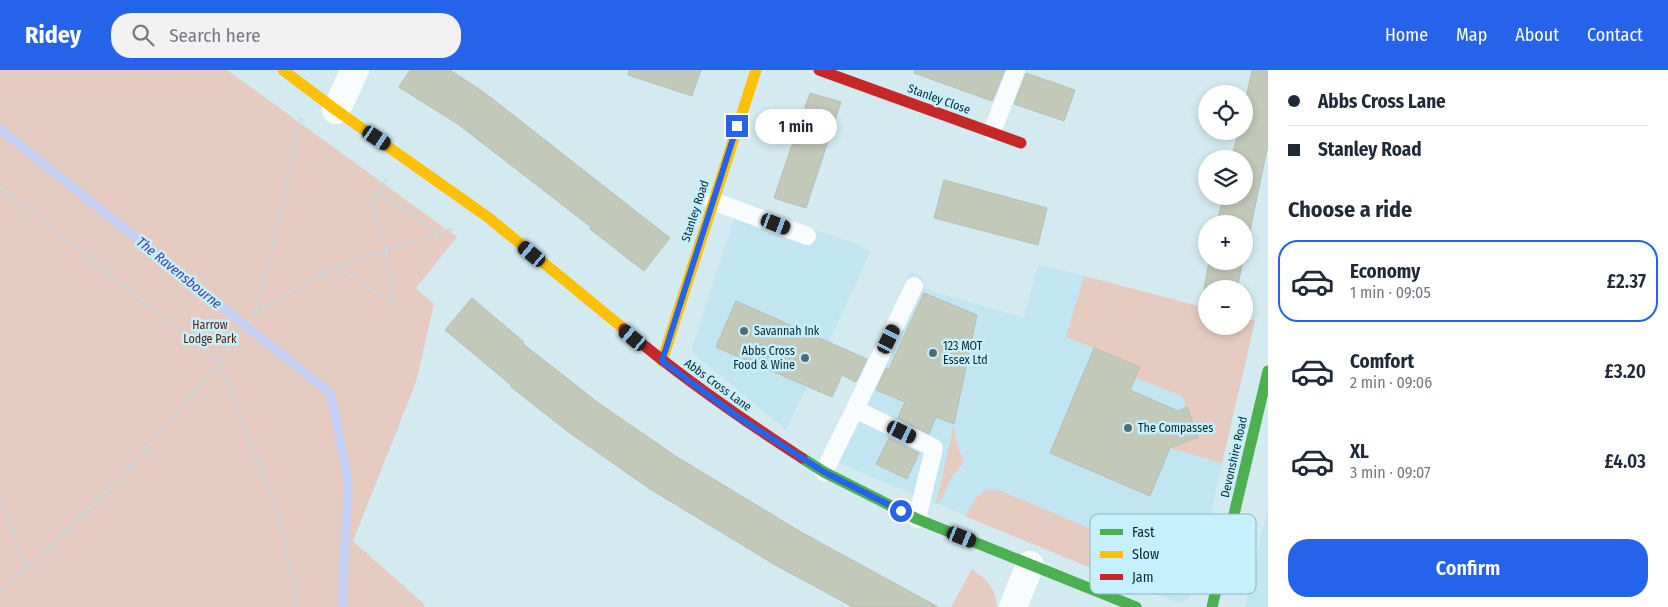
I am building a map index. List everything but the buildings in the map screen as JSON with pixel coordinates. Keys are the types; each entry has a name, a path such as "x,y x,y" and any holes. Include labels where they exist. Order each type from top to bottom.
{"street":[{"name":"Abbs Cross Lane","path":"283,70 336,110 489,218 662,361 738,417 824,472 917,519 1090,589"},
{"path":"336,110 355,70"},
{"name":"Stanley Road","path":"662,361 756,70"},
{"name":"Stanley Close","path":"819,70 1021,143"},
{"name":"Devonshire Road","path":"1239,514 1261,439 1268,371"},
{"path":"1013,607 1030,565"},
{"name":"Abbs Cross Lane","path":"1103,594 1136,607"},
{"name":"Devonshire Road","path":"1212,607 1216,594"}],"lane":[{"path":"992,132 1016,70"},
{"path":"713,201 807,236"},
{"path":"824,472 914,286"},
{"path":"855,409 934,448 917,519"}],"path":[{"path":"255,313 278,225 307,87"},
{"path":"337,266 392,303 386,250 372,200 402,156"},
{"path":"0,186 219,362 278,512 299,607"},
{"path":"378,191 438,234"},
{"path":"0,592 107,491 168,424 219,362 255,313 337,266 489,218"},
{"path":"0,492 26,569"}],"shaded area":[{"path":"739,205 851,242 871,252 786,430 693,353 692,348"},
{"path":"1038,264 1198,306 1198,335 1252,335 1211,514 1090,514 1090,567 824,457 910,271 924,278 921,288 1024,318"},
{"path":"1268,507 1268,607 1245,607 1248,594 1256,594 1256,559"},
{"path":"1155,594 1191,594 1183,602 1172,601"}],"green space":[{"name":"Harrow Lodge Park","path":"0,70 227,70 457,237 416,288 434,304 416,382 353,541 425,605 424,607 0,607"},
{"path":"1084,276 1198,306 1198,335 1252,335 1222,463 1170,448 1198,437 1182,396 1136,378 1140,367 1066,337"},
{"path":"954,424 956,442 964,462 950,479 943,497 936,504"},
{"path":"985,490 999,490 1090,529 1090,568 965,516 976,498"},
{"path":"972,569 990,585 997,607 951,607"}],"waterway":[{"name":"The Ravensbourne","path":"0,129 331,394 348,481 342,603 344,607"}],"traffic: fast":[{"path":"1234,514 1268,371"},
{"path":"802,458 824,472 917,519 1090,589"},
{"path":"1104,594 1136,607"},
{"path":"1212,607 1215,594"}],"traffic: slow":[{"path":"283,70 336,110 489,218 624,329"},
{"path":"662,361 756,70"}],"traffic: jam":[{"path":"819,70 1021,143"},
{"path":"624,329 711,396 802,458"}],"place":[{"name":"Savannah Ink","path":"744,331"},
{"name":"123 MOT Essex Ltd","path":"933,353"},
{"name":"Abbs Cross Food & Wine","path":"805,358"},
{"name":"The Compasses","path":"1128,428"}],"route":[{"path":"737,126 662,361 738,417 824,472 901,511"}]}
